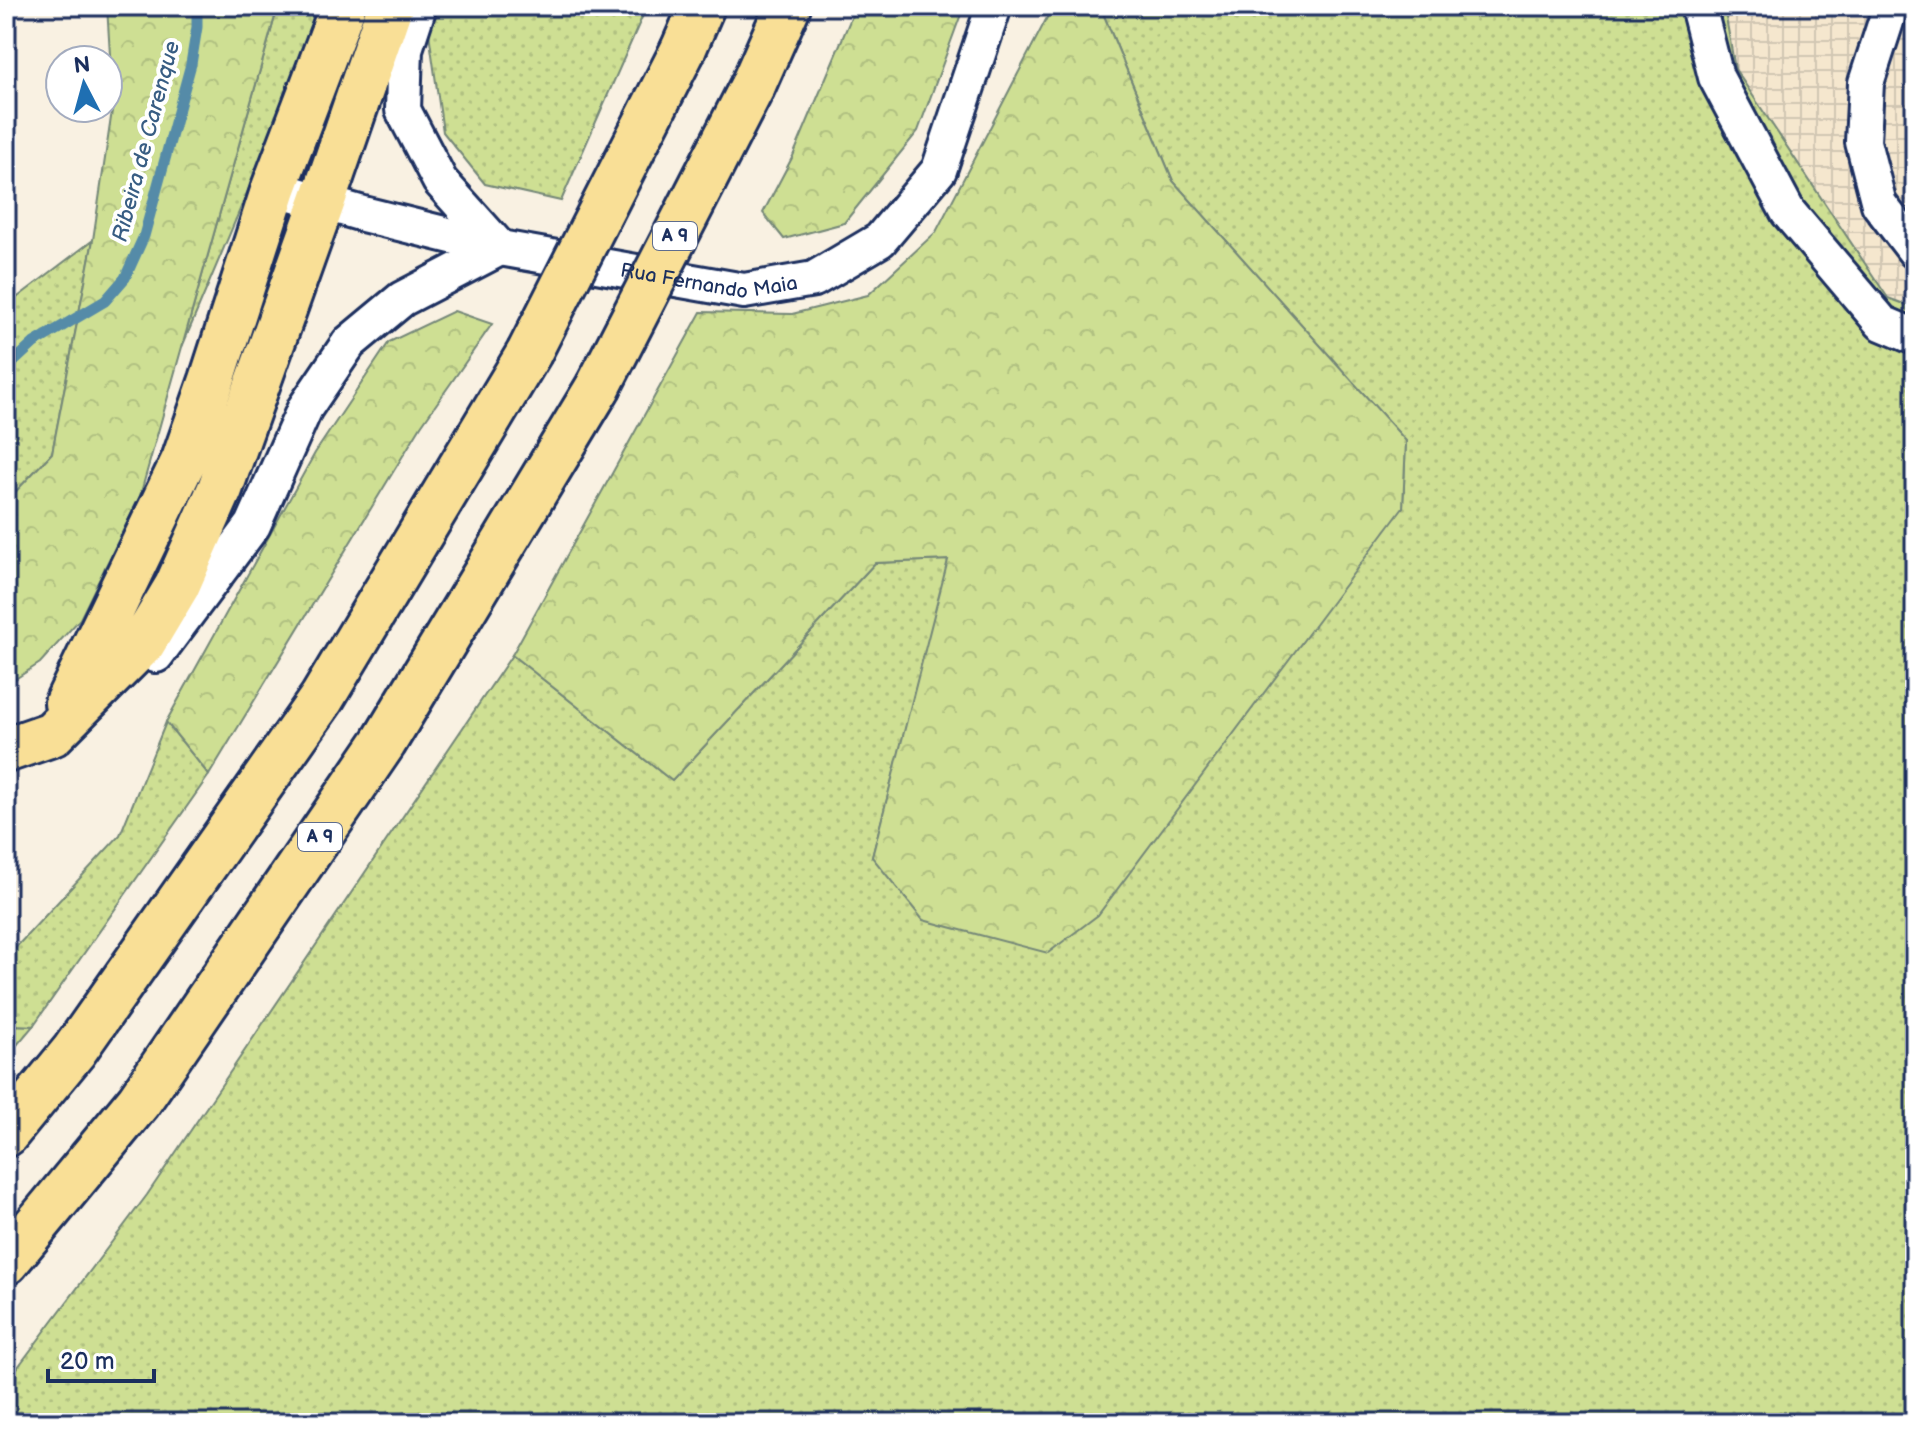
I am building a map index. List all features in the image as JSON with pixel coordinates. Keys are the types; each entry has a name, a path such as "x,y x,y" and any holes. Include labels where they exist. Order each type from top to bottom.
{"main road":[{"path":"52,734 184,460 274,188 343,6"},
{"path":"6,750 52,734 143,643 177,586 220,489 390,6"},
{"path":"6,1134 74,1051 322,698 529,353 683,50 702,6"},
{"name":"A 9","path":"6,1262 139,1101 384,742 598,387 753,85 788,6"}],"street":[{"path":"52,734 141,676 253,525 305,408 349,343 402,299 500,248 440,181 403,110 405,49 419,6"},
{"name":"Rua Fernando Maia","path":"274,188 500,248 744,291 814,279 880,240 939,170 994,6"},
{"path":"1698,6 1716,77 1788,212 1882,323 1915,337"},
{"path":"1891,6 1866,83 1863,142 1879,204 1915,251"}],"shaded area":[{"path":"1724,6 1915,6 1915,308 1888,298 1734,69"}],"green space":[{"path":"107,6 278,6 140,496 80,619 40,663 6,685 6,502 52,453 93,240 110,124 124,124 124,44 109,44"},
{"path":"278,6 318,6 263,155 182,347"},
{"path":"436,6 647,6 561,201 485,184 443,132 429,33"},
{"path":"856,6 964,6 918,131 844,223 784,239 763,213 793,156"},
{"path":"1053,6 1100,6 1173,181 1406,441 1403,507 1098,915 1048,953 923,920 872,857 948,560 875,563 672,781 512,655 701,312 792,314 868,295 936,232"},
{"path":"1100,6 1724,6 1735,69 1888,298 1915,308 1915,1423 6,1423 6,1383 147,1195 512,655 672,781 875,563 949,560 872,857 1403,507 1406,441 1173,181"},
{"path":"93,240 52,453 6,502 6,306"},
{"path":"454,311 492,324 421,426 209,775 166,722 315,453 389,342"},
{"path":"166,722 209,775 33,1026 6,1025 6,958 120,835"},
{"path":"6,1025 33,1026 6,1058"}],"waterway":[{"name":"Ribeira de Carenque","path":"6,369 34,343 105,301 125,278 144,236 191,64 197,6"}]}
